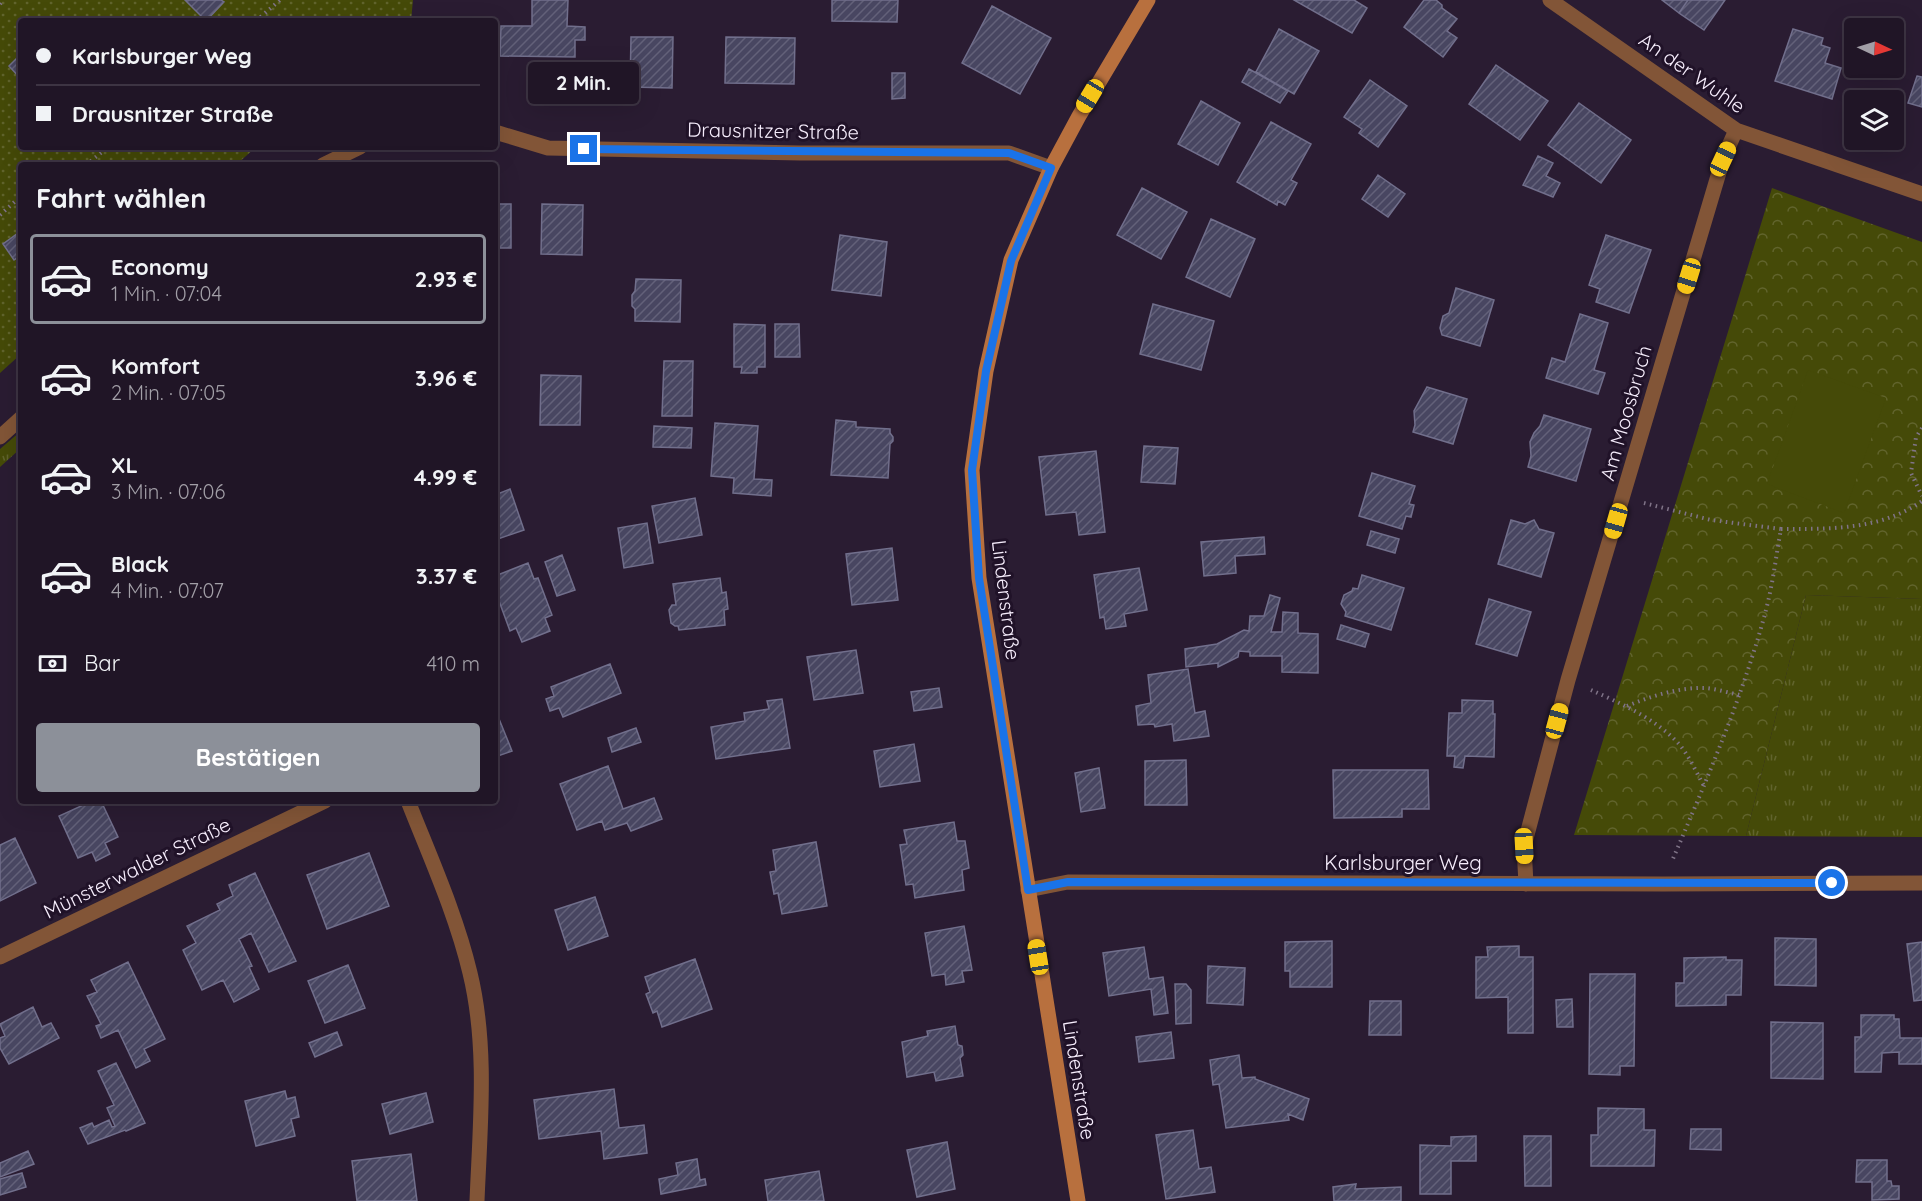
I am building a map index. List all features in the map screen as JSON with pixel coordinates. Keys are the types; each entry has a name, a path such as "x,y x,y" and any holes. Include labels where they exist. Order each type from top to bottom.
{"street":[{"name":"Lindenstraße","path":"1078,1201 979,578 972,470 986,371 1011,261 1051,168 1148,0"},
{"name":"An der Wuhle","path":"1551,0 1736,130 1922,194"},
{"name":"Am Moosbruch","path":"1526,884 1524,846 1568,680 1723,159 1736,130"},
{"name":"Drausnitzer Straße","path":"498,133 548,148 812,153 1009,153 1051,168"},
{"path":"329,162 354,150"},
{"path":"0,437 18,421"},
{"name":"Münsterwalder Straße","path":"0,957 319,804"},
{"path":"409,804 452,913 470,974 479,1031 481,1096 477,1201"},
{"name":"Karlsburger Weg","path":"1028,890 1068,882 1922,883"}],"path":[{"path":"0,4 3,0"},
{"path":"259,18 280,0"},
{"path":"90,162 104,150"},
{"path":"0,215 18,199"},
{"path":"1922,428 1916,438 1911,473 1922,495"},
{"path":"1623,498 1711,520 1781,529 1832,529 1875,523 1912,508 1922,501"},
{"path":"1663,884 1740,695 1767,608 1781,529"},
{"path":"1568,680 1647,718 1677,743 1704,786"},
{"path":"1626,706 1648,697 1683,690 1707,688 1740,695"}],"green space":[{"path":"0,0 413,0 411,18 18,18 18,150 253,150 239,162 18,162 18,357 0,373"},
{"path":"1772,188 1922,242 1922,599 1806,595 1746,836 1574,835"},
{"path":"1808,370 1886,398 1844,513 1767,484"},
{"path":"18,434 18,451 0,467 0,449"},
{"path":"1806,595 1922,599 1922,837 1746,836"}],"building":[{"path":"185,0 221,0 224,2 209,18 203,18"},
{"path":"532,0 568,0 567,26 585,27 585,40 575,40 575,57 500,56 501,26 532,26"},
{"path":"832,0 898,0 897,22 832,21"},
{"path":"1294,0 1354,0 1367,8 1352,33"},
{"path":"1424,0 1436,0 1442,8 1457,19 1447,31 1457,38 1443,57 1404,27"},
{"path":"1662,0 1688,0 1679,13"},
{"path":"1688,0 1725,0 1704,30 1679,13"},
{"path":"992,6 1051,38 1020,94 962,63"},
{"path":"1279,29 1319,51 1294,94 1256,72"},
{"path":"1793,29 1823,38 1821,45 1830,48 1825,63 1841,68 1832,99 1775,81"},
{"path":"631,37 673,37 672,88 630,87"},
{"path":"726,37 795,38 794,84 725,83"},
{"path":"18,57 18,76 9,66"},
{"path":"1496,65 1548,101 1520,140 1469,104"},
{"path":"1249,69 1288,91 1280,103 1242,82"},
{"path":"892,73 905,73 905,98 892,99"},
{"path":"1917,76 1922,77 1922,107 1908,103"},
{"path":"1370,80 1407,106 1378,147 1359,133 1362,129 1344,117"},
{"path":"1201,101 1240,123 1218,165 1178,144"},
{"path":"1579,103 1631,140 1601,183 1548,145"},
{"path":"1271,122 1311,144 1291,180 1297,183 1285,205 1278,201 1277,205 1237,182"},
{"path":"1538,156 1553,163 1546,176 1560,183 1553,197 1523,185"},
{"path":"1378,175 1405,194 1388,217 1362,199"},
{"path":"1142,188 1187,212 1161,259 1117,235"},
{"path":"498,204 511,204 511,248 498,248"},
{"path":"542,204 583,205 582,255 541,254"},
{"path":"1211,219 1255,239 1230,297 1186,277"},
{"path":"18,233 18,257 14,260 3,244"},
{"path":"840,235 887,242 881,296 832,290"},
{"path":"1606,235 1651,250 1629,313 1596,302 1600,289 1589,285"},
{"path":"636,279 681,280 680,322 635,321 632,295 635,291"},
{"path":"1456,288 1494,300 1480,346 1442,335 1440,328 1443,316 1449,313"},
{"path":"1153,304 1214,321 1201,370 1140,354"},
{"path":"1580,314 1608,323 1594,370 1605,373 1598,394 1546,378 1552,358 1565,362"},
{"path":"734,324 765,325 765,367 757,367 757,373 741,373 742,367 734,367"},
{"path":"775,324 799,324 800,357 775,357"},
{"path":"664,361 693,361 692,416 662,416"},
{"path":"541,375 581,376 580,425 540,425"},
{"path":"1427,387 1467,399 1453,444 1413,432 1414,411"},
{"path":"1544,415 1591,429 1576,481 1528,467 1531,456 1530,442"},
{"path":"836,420 856,422 856,427 890,429 893,441 890,444 888,478 831,475"},
{"path":"715,423 758,426 754,479 772,480 771,496 733,493 734,478 711,476"},
{"path":"654,426 692,428 691,448 653,447"},
{"path":"1144,446 1178,448 1175,484 1141,482"},
{"path":"1096,451 1105,532 1079,535 1076,512 1046,515 1039,457"},
{"path":"1372,473 1415,486 1409,504 1414,505 1411,517 1406,516 1402,529 1359,516"},
{"path":"510,489 524,530 498,539 498,494"},
{"path":"695,498 702,535 659,543 652,506"},
{"path":"1511,520 1525,524 1534,520 1539,529 1554,533 1541,577 1498,564"},
{"path":"647,523 653,563 624,568 618,528"},
{"path":"1371,531 1399,539 1395,553 1367,545"},
{"path":"1264,537 1265,554 1235,556 1236,573 1204,576 1201,542"},
{"path":"892,548 898,600 852,605 846,554"},
{"path":"562,555 575,590 557,596 545,562"},
{"path":"528,563 534,579 538,578 552,615 545,618 550,631 522,642 516,628 510,631 498,598 498,575"},
{"path":"1139,568 1147,610 1124,614 1126,626 1106,629 1104,617 1100,618 1094,575"},
{"path":"1362,575 1404,588 1391,630 1345,616 1346,612 1341,604 1344,595 1353,588 1358,589"},
{"path":"720,578 722,593 726,592 728,609 724,610 725,625 679,630 678,626 671,623 669,610 672,605 676,605 673,584"},
{"path":"1270,595 1280,598 1271,632 1282,632 1283,612 1298,613 1298,633 1318,634 1318,673 1282,672 1282,656 1250,656 1250,652 1239,651 1238,657 1218,667 1218,663 1186,667 1185,649 1217,644 1244,630 1249,631 1250,616 1264,616"},
{"path":"1489,599 1531,612 1517,656 1476,644"},
{"path":"1341,625 1369,634 1365,647 1337,639"},
{"path":"856,650 863,693 814,700 807,657"},
{"path":"610,664 621,693 563,717 559,708 550,711 546,699 554,696 551,687"},
{"path":"1188,669 1195,713 1205,711 1209,736 1174,741 1172,724 1155,727 1154,724 1138,725 1136,706 1151,703 1148,675"},
{"path":"939,688 942,707 914,711 911,692"},
{"path":"782,699 790,748 716,759 711,727 745,721 744,713 769,709 767,701"},
{"path":"1462,700 1493,701 1493,714 1495,714 1494,757 1465,756 1463,768 1454,767 1455,756 1447,756 1449,713 1462,713"},
{"path":"498,716 512,751 498,756"},
{"path":"636,728 641,742 612,752 608,738"},
{"path":"914,744 920,781 880,787 874,751"},
{"path":"1186,760 1187,805 1145,805 1145,761"},
{"path":"608,766 623,809 654,798 662,819 631,831 627,823 605,830 602,821 577,830 560,784"},
{"path":"1099,768 1105,808 1081,812 1075,773"},
{"path":"1333,770 1428,770 1429,809 1402,809 1402,817 1334,818"},
{"path":"85,804 102,804 118,837 105,843 110,854 96,861 92,852 78,858 59,816"},
{"path":"954,822 957,841 965,841 969,868 962,870 964,890 915,898 913,884 906,885 900,845 907,844 904,830"},
{"path":"15,838 36,883 0,901 0,845"},
{"path":"816,842 827,906 782,914 778,893 774,894 770,872 776,871 773,850"},
{"path":"369,853 389,906 327,929 307,875"},
{"path":"255,873 296,961 269,972 251,933 239,939 252,966 249,967 259,989 234,1002 223,980 202,990 183,950 196,943 187,926 220,910 217,904 233,896 229,885"},
{"path":"595,897 608,936 568,950 555,910"},
{"path":"964,926 972,970 962,971 964,982 946,985 945,974 932,976 925,933"},
{"path":"1775,938 1816,939 1816,986 1775,985"},
{"path":"1332,941 1332,987 1290,987 1290,971 1285,971 1285,942"},
{"path":"1922,942 1922,1000 1914,1001 1907,944"},
{"path":"1519,946 1519,957 1533,957 1533,1033 1508,1033 1508,997 1476,998 1476,957 1488,957 1487,947"},
{"path":"1144,947 1149,979 1163,977 1168,1013 1154,1015 1151,989 1109,996 1103,953"},
{"path":"1726,957 1726,960 1742,960 1741,995 1726,995 1726,1005 1676,1006 1676,983 1684,983 1684,958"},
{"path":"695,959 712,1009 662,1027 657,1011 653,1013 646,994 650,992 645,977"},
{"path":"128,962 165,1039 144,1049 150,1061 136,1068 118,1030 101,1038 96,1026 101,1024 87,996 97,992 91,980"},
{"path":"348,965 365,1008 325,1023 308,981"},
{"path":"1208,966 1245,968 1243,1005 1207,1003"},
{"path":"1590,974 1635,974 1634,1066 1620,1066 1620,1075 1589,1074"},
{"path":"1175,984 1186,984 1191,990 1191,1023 1176,1024"},
{"path":"1572,999 1573,1027 1557,1027 1556,1000"},
{"path":"1370,1001 1401,1001 1401,1035 1369,1035"},
{"path":"33,1007 42,1027 51,1023 59,1038 9,1064 0,1048 0,1038 5,1036 0,1024"},
{"path":"1861,1015 1894,1015 1894,1019 1899,1019 1900,1038 1922,1038 1922,1064 1899,1064 1899,1052 1882,1053 1881,1072 1855,1072 1855,1037 1861,1037"},
{"path":"1771,1022 1823,1023 1823,1079 1771,1078"},
{"path":"955,1026 958,1045 962,1046 963,1055 960,1058 963,1076 936,1081 934,1072 907,1077 902,1042 928,1036 927,1031"},
{"path":"337,1032 342,1045 315,1057 309,1043"},
{"path":"1171,1032 1174,1058 1139,1062 1136,1037"},
{"path":"1239,1055 1242,1078 1255,1077 1255,1079 1309,1099 1303,1120 1288,1114 1289,1120 1226,1128 1219,1084 1213,1085 1210,1060"},
{"path":"116,1063 145,1123 88,1144 80,1128 92,1123 94,1127 109,1120 112,1127 115,1126 107,1108 114,1105 98,1071"},
{"path":"614,1089 619,1128 644,1125 647,1153 604,1159 601,1131 539,1139 534,1100"},
{"path":"285,1091 287,1099 295,1097 299,1117 291,1119 295,1136 256,1146 245,1101"},
{"path":"426,1093 433,1122 390,1134 382,1104"},
{"path":"1598,1108 1644,1109 1644,1130 1655,1130 1654,1166 1591,1166 1591,1135 1598,1135"},
{"path":"1691,1129 1721,1129 1721,1150 1690,1149"},
{"path":"1193,1130 1199,1169 1211,1167 1215,1192 1166,1199 1156,1135"},
{"path":"1476,1136 1476,1161 1451,1161 1451,1194 1420,1194 1420,1145 1451,1146 1451,1137"},
{"path":"1524,1136 1551,1136 1551,1186 1525,1186"},
{"path":"947,1142 955,1189 917,1197 907,1150"},
{"path":"28,1151 34,1164 0,1177 0,1163"},
{"path":"411,1154 417,1201 357,1201 352,1161"},
{"path":"697,1159 700,1180 705,1179 706,1185 661,1194 659,1179 678,1175 676,1163"},
{"path":"1857,1160 1887,1160 1887,1181 1891,1181 1892,1186 1899,1186 1899,1199 1872,1200 1872,1182 1856,1182"},
{"path":"819,1171 824,1201 768,1201 765,1180"},
{"path":"22,1173 26,1187 0,1195 0,1179"},
{"path":"1356,1184 1355,1189 1401,1187 1401,1201 1334,1201 1333,1187"}],"route":[{"path":"584,149 800,153 1009,153 1051,168 1011,261 986,371 972,470 979,578 1028,890 1068,882 1832,883"}]}
